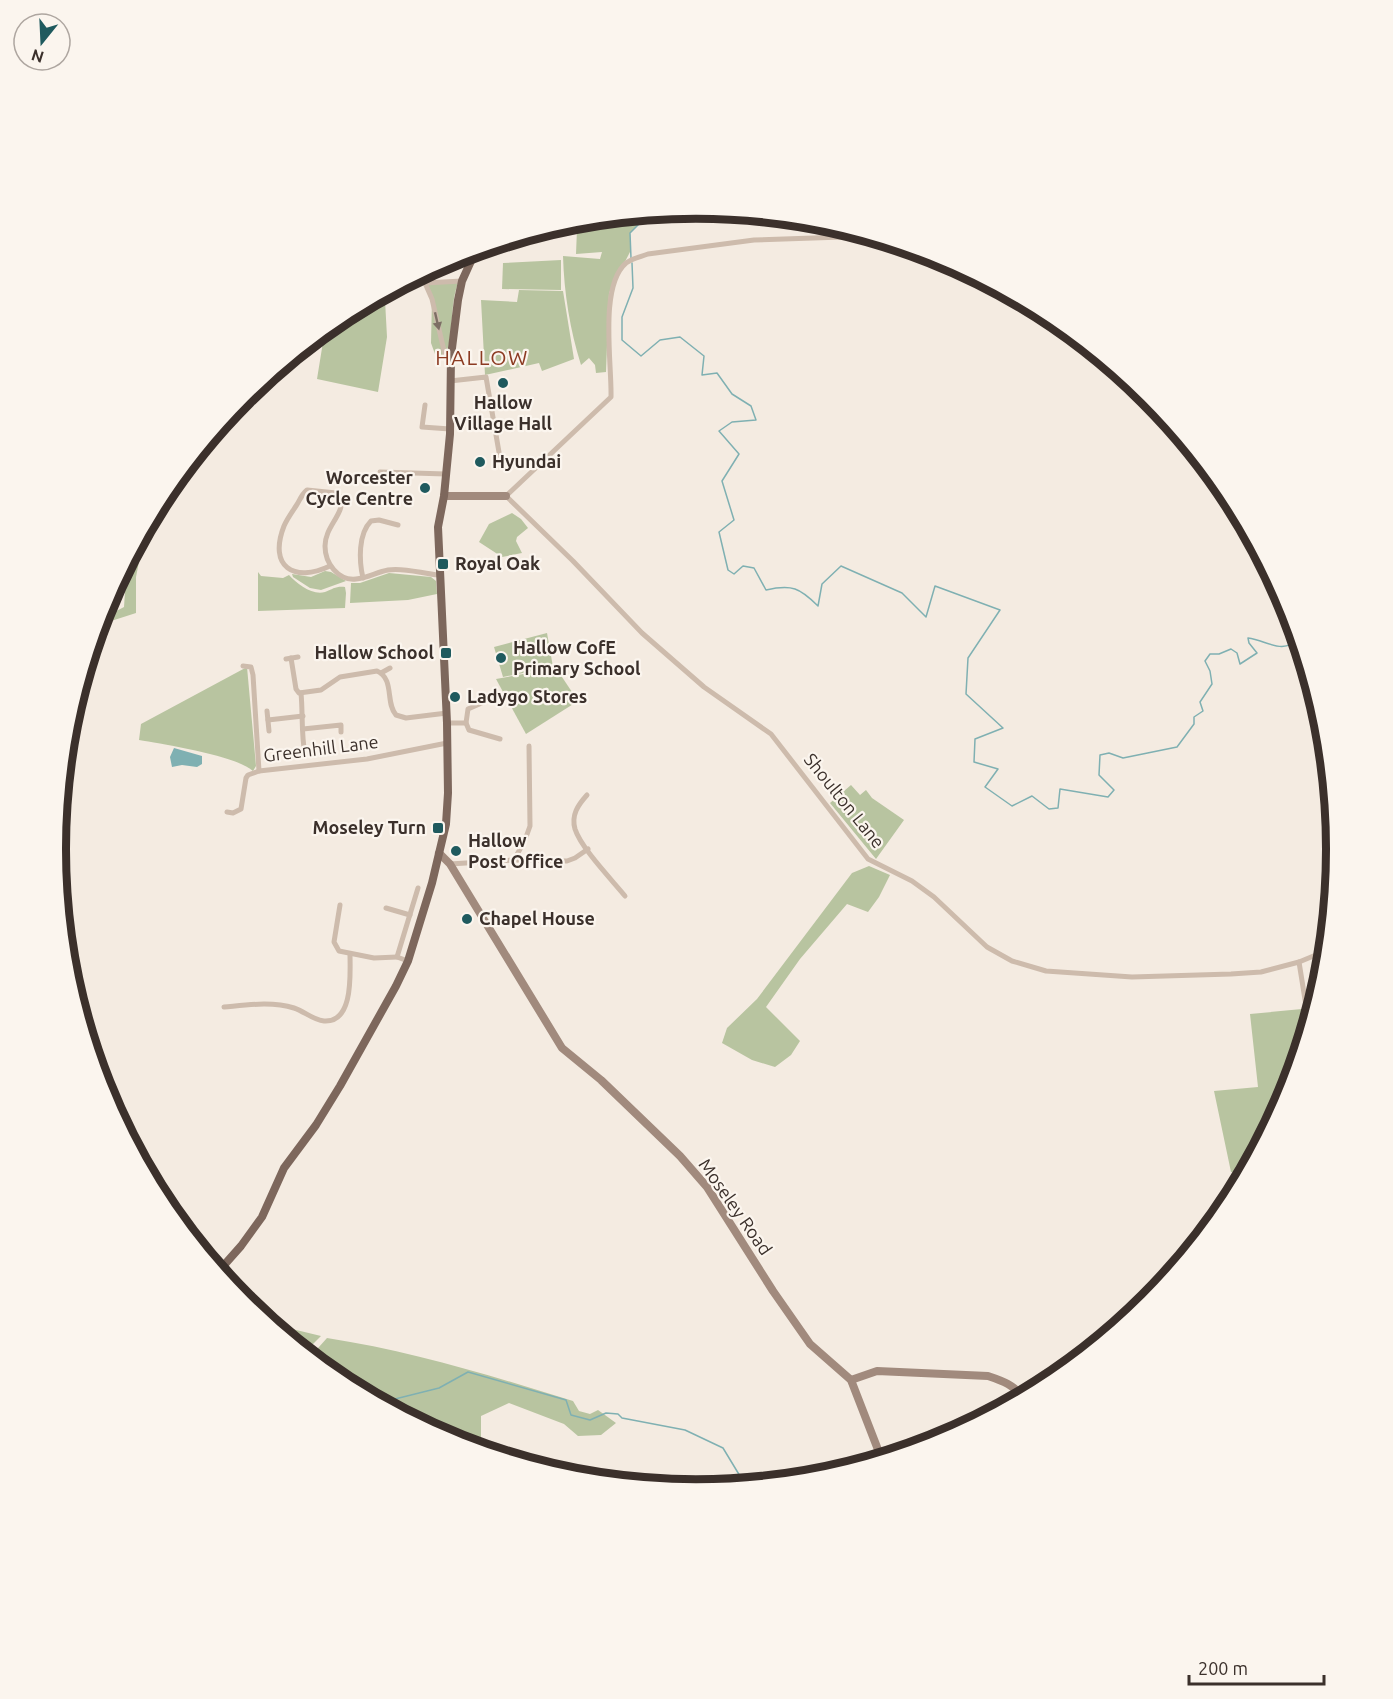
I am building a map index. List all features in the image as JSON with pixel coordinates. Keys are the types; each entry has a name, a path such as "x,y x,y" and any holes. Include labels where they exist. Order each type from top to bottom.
{"main road":[{"path":"223,1266 262,1216 284,1167 316,1125 396,986 408,961 432,883 446,824 448,793 447,713 438,527 444,496 450,429 451,356 462,281 471,261"}],"street":[{"path":"444,496 506,496 610,397 612,374 608,306 617,277 624,265 633,258 646,254 776,239 849,238"},
{"path":"451,356 445,355 432,299 425,283 462,281"},
{"path":"450,381 486,377 500,458"},
{"path":"425,405 423,428 436,426 450,429"},
{"path":"380,472 446,474"},
{"path":"330,566 313,572 298,573 286,567 280,559 279,546 283,528 301,496 307,490 336,493 342,498 341,509 326,537 326,553 330,566 341,576 352,579 363,578 388,570 439,575"},
{"name":"Shoulton Lane","path":"506,496 642,633 704,687 771,734 868,859 912,881 934,897 987,947 1012,961 1032,968 1132,977 1261,972 1299,962 1318,954"},
{"path":"363,578 361,553 367,525 371,521 379,520 398,525"},
{"path":"298,657 288,659 296,689 301,693 302,736 305,754"},
{"path":"243,666 251,667 259,771"},
{"path":"381,673 390,668"},
{"path":"301,693 321,690 340,677 375,671 385,676 392,710 398,716 406,718 447,713"},
{"path":"484,702 468,709 466,723 469,730 500,739"},
{"path":"267,711 269,731"},
{"path":"268,720 303,716"},
{"path":"447,723 466,723"},
{"path":"303,729 341,724 341,732"},
{"name":"Greenhill Lane","path":"227,812 233,813 241,809 246,778 259,771 366,759 447,743"},
{"path":"513,860 530,826 529,746"},
{"path":"587,799 577,808 574,822 576,830 588,849 626,894"},
{"path":"450,864 513,860 567,861 588,849"},
{"name":"Moseley Road","path":"439,853 450,864 562,1048 601,1080 681,1156 707,1187 773,1291 810,1344 851,1380"},
{"path":"397,957 417,888"},
{"path":"340,905 334,942 339,951 374,958 397,957 408,961"},
{"path":"386,908 410,915"},
{"path":"224,1007 258,1004 283,1006 327,1021 336,1017 348,1001 350,954"},
{"path":"1299,962 1307,1010"},
{"path":"879,1453 851,1380 877,1371 988,1376 1006,1382 1018,1392"}],"green space":[{"path":"642,221 630,233 631,250 609,293 606,372 596,373 595,365 589,358 581,365 568,311 563,256 600,259 602,252 576,254 577,230"},
{"path":"561,260 561,290 502,289 503,263"},
{"path":"425,283 458,283 450,340 444,359 435,354 431,343 432,299"},
{"path":"519,290 563,291 574,359 542,371 539,363 485,375 481,300 517,302"},
{"path":"385,301 387,337 378,392 317,379 323,342"},
{"path":"512,513 528,528 517,537 516,541 522,553 502,557 479,542 489,524"},
{"path":"141,552 136,577 136,613 109,622 112,613 124,607 126,583"},
{"path":"325,571 346,581 321,590 310,588 292,574 311,577"},
{"path":"258,572 261,576 283,578 289,575 310,591 320,593 337,587 345,587 345,608 258,611"},
{"path":"389,573 431,577 436,581 437,594 408,600 350,603 351,583 360,583"},
{"path":"547,633 553,667 503,677 494,647"},
{"path":"247,667 256,766 253,771 232,760 139,740 141,724"},
{"path":"556,668 578,701 526,734 496,679"},
{"path":"851,785 860,795 866,790 872,798 904,820 876,859 830,803"},
{"path":"869,866 890,875 879,897 868,912 847,904 800,959 766,1007 800,1041 791,1055 775,1067 752,1060 722,1043 727,1028 757,999 852,873"},
{"path":"1302,1009 1303,1023 1279,1091 1262,1128 1238,1172 1231,1172 1214,1091 1258,1087 1250,1014"},
{"path":"284,1326 288,1328 321,1336 310,1347"},
{"path":"327,1338 421,1357 573,1401 579,1411 590,1414 598,1410 616,1423 601,1435 578,1436 564,1424 509,1403 481,1416 481,1442 381,1396 315,1351"}],"water":[{"path":"174,748 202,756 202,764 197,767 182,765 172,767 170,757"}],"waterway":[{"path":"631,258 630,233 642,221"},
{"path":"632,263 633,288 622,317 622,340 641,356 660,340 680,337 704,356 702,375 717,373 732,394 751,406 756,420 732,422 719,431 739,454 722,481 734,520 719,532 728,570 734,574 743,566 754,568 766,590 783,587 795,589 818,606 822,584 841,566 902,593 926,617 935,586 1000,610 968,658 966,694 1003,728 975,739 974,762 998,769 985,787 1012,806 1032,796 1049,809 1058,808 1060,789 1108,797 1114,790 1099,775 1100,755 1109,753 1123,758 1177,747 1194,724 1194,717 1203,711 1200,702 1212,684 1210,671 1205,661 1210,654 1219,654 1231,649 1237,653 1240,664 1257,653 1248,638 1274,646 1287,646 1293,643"},
{"path":"390,1400 439,1388 468,1372 566,1400 571,1415 590,1420 606,1413 618,1414 622,1418 685,1430 723,1448 742,1479"}],"place":[{"name":"Hallow Village Hall","path":"503,383"},
{"name":"Hyundai","path":"480,462"},
{"name":"Worcester Cycle Centre","path":"425,488"},
{"name":"Royal Oak","path":"443,564"},
{"name":"Hallow School","path":"446,653"},
{"name":"Hallow CofE Primary School","path":"501,658"},
{"name":"Ladygo Stores","path":"455,697"},
{"name":"Moseley Turn","path":"438,828"},
{"name":"Hallow Post Office","path":"456,851"},
{"name":"Chapel House","path":"467,919"}],"district":[{"name":"HALLOW","path":"482,358"}]}
